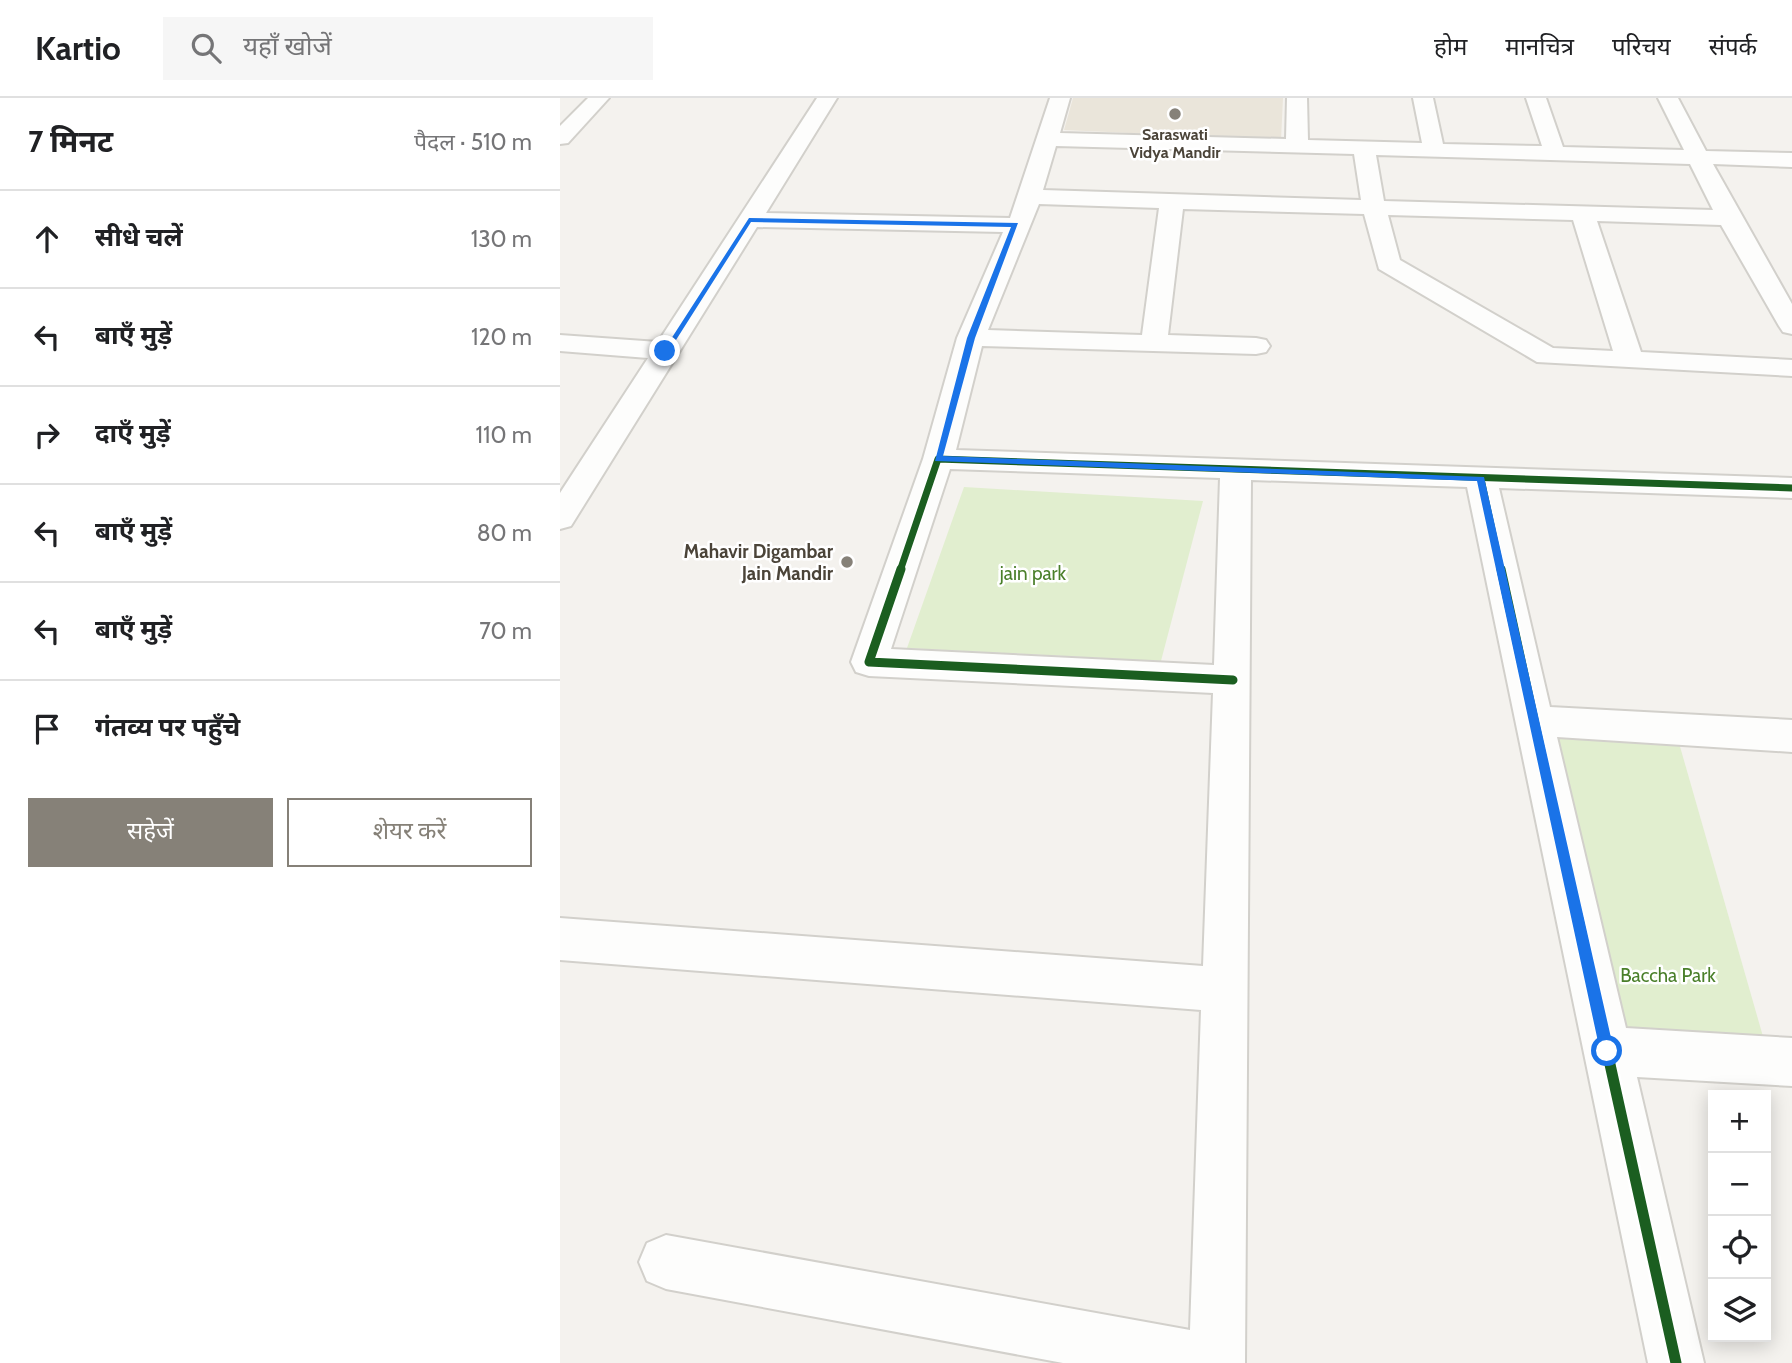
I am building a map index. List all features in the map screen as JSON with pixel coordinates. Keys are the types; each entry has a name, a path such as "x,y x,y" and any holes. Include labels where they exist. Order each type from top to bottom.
{"street":[{"path":"560,138 568,122 599,98"},
{"path":"560,518 827,98"},
{"path":"1060,98 1030,197 1016,225 971,338 938,459 869,662 1233,680"},
{"path":"1297,98 1297,146"},
{"path":"1423,98 1434,150"},
{"path":"1536,98 1555,154"},
{"path":"1668,98 1729,218 1792,326"},
{"path":"1047,139 1792,160"},
{"path":"1364,148 1374,207 1386,257 1392,267 1488,319 1544,355 1630,362 1792,368"},
{"path":"1030,197 1729,218"},
{"path":"1154,343 1171,201"},
{"path":"1583,213 1630,362"},
{"path":"749,220 1016,225"},
{"path":"971,338 1256,346"},
{"path":"560,343 665,351"},
{"path":"938,459 1792,488"},
{"path":"666,1262 1216,1363 1236,471"},
{"path":"1481,479 1676,1363"},
{"path":"1535,721 1792,736"},
{"path":"560,939 1226,990"},
{"path":"1607,1051 1792,1062"}],"shaded area":[{"name":"Saraswati Vidya Mandir","path":"1073,98 1283,98 1281,140 1064,130"}],"green space":[{"name":"jain park","path":"964,487 1203,501 1161,661 907,648"},
{"name":"Baccha Park","path":"1535,721 1675,729 1770,1061 1607,1051"}],"cycle path":[{"path":"1233,680 869,662 938,459 1792,488"},
{"path":"1481,479 1676,1363"}],"place":[{"name":"Saraswati Vidya Mandir","path":"1175,114"},
{"name":"Mahavir Digambar Jain Mandir","path":"847,562"}],"route":[{"path":"665,351 749,220 1016,225 971,338 938,459 1481,479 1607,1051"}]}
